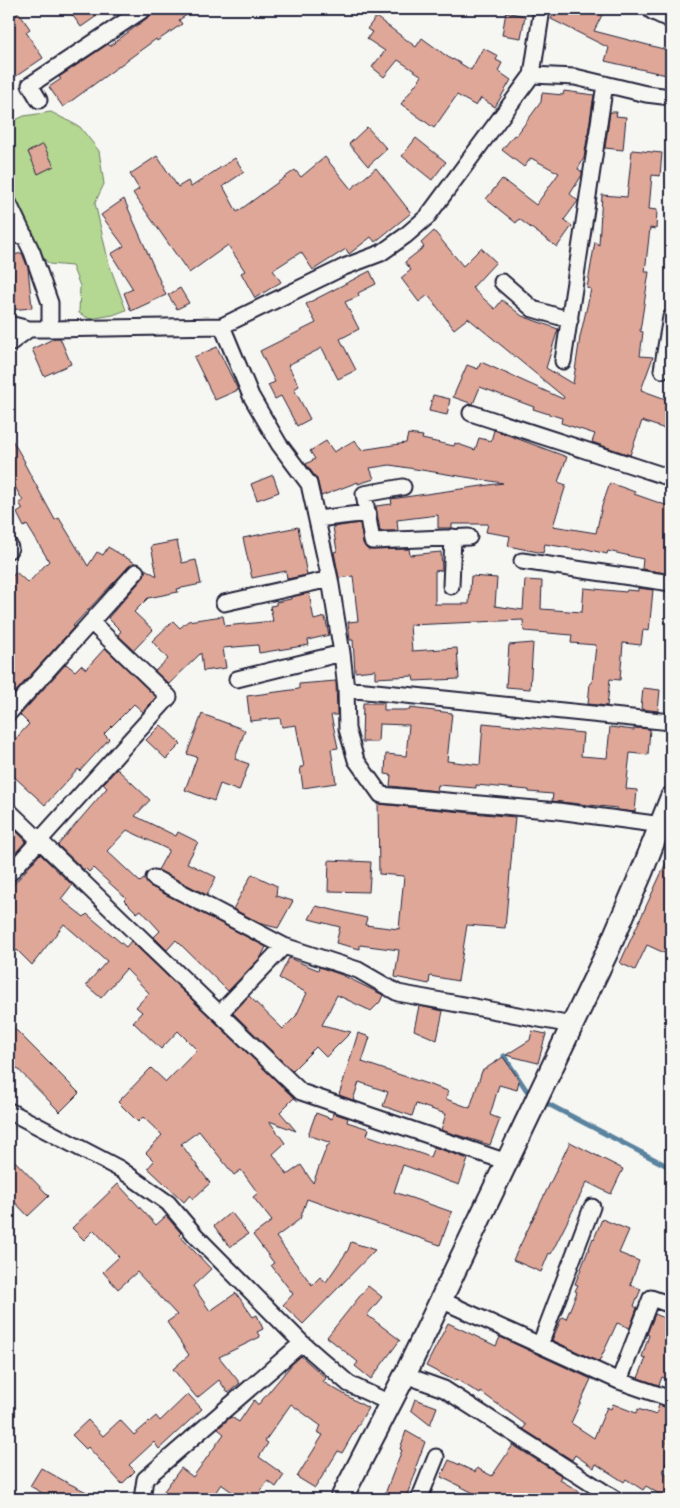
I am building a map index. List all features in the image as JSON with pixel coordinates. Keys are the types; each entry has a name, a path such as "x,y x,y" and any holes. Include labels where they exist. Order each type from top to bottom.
{"street":[{"path":"39,100 30,85 144,9"},
{"path":"9,324 29,328 50,329 222,326 344,267 381,253 427,218 532,75 542,9"},
{"path":"654,9 671,17"},
{"path":"532,75 575,78 646,94 671,97"},
{"path":"563,361 605,84"},
{"path":"9,204 24,236 50,303 50,329"},
{"path":"9,235 24,236"},
{"path":"502,282 533,309 570,320"},
{"path":"662,370 671,317"},
{"path":"222,326 251,396 279,444 309,484 330,579 342,653 346,689 347,729 356,760 382,795 558,811 662,825"},
{"path":"9,344 29,328"},
{"path":"471,413 671,478"},
{"path":"403,487 364,494 372,541 469,536"},
{"path":"316,519 368,513"},
{"path":"451,586 453,537"},
{"path":"9,545 9,550"},
{"path":"522,561 671,583"},
{"path":"9,713 136,572"},
{"path":"224,603 330,579"},
{"path":"9,874 169,697 91,622"},
{"path":"237,679 342,653"},
{"path":"346,689 671,722"},
{"path":"341,1499 390,1403 406,1376 610,946 662,825 671,798"},
{"path":"9,811 301,1092 507,1162"},
{"path":"154,878 284,946 358,970 398,993 572,1024"},
{"path":"220,1013 284,946"},
{"path":"9,1111 120,1169 168,1202 196,1236 302,1344 349,1384 390,1403"},
{"path":"540,1345 592,1207"},
{"path":"619,1381 651,1298 671,1305"},
{"path":"441,1300 619,1381 671,1399"},
{"path":"142,1499 144,1479 302,1344"},
{"path":"406,1376 444,1389 615,1499"},
{"path":"421,1499 436,1457"}],"green space":[{"path":"51,112 80,127 99,151 104,184 95,203 109,264 126,310 113,315 90,319 79,313 80,286 72,266 49,264 38,252 9,187 9,123 24,116"}],"building":[{"path":"68,9 107,9 81,27"},
{"path":"159,9 196,9 179,20 182,24 157,41 156,39 63,107 49,87 61,79 59,77 108,44 110,46"},
{"path":"557,9 605,9 594,31 671,51 671,76 605,61 609,48 551,19"},
{"path":"506,12 525,16 521,38 502,35"},
{"path":"19,13 30,29 26,32 43,58 9,81 9,19"},
{"path":"376,17 416,47 422,38 452,60 471,70 483,48 498,56 496,60 502,63 498,71 511,80 495,107 481,98 476,106 457,95 434,128 401,104 422,76 398,60 384,77 372,67 385,51 367,39 372,32 367,29"},
{"path":"564,91 594,95 584,158 578,169 582,172 582,175 570,194 578,201 564,220 572,226 557,247 519,219 516,223 486,199 502,179 536,205 559,173 531,158 524,167 502,150 514,135 516,136 541,102 542,93 563,95"},
{"path":"610,112 617,112 616,116 626,117 623,150 605,148"},
{"path":"367,127 387,149 368,166 349,144"},
{"path":"416,138 446,162 432,180 402,156"},
{"path":"43,144 54,166 38,174 28,152"},
{"path":"632,150 662,153 660,176 652,175 649,209 657,210 656,229 650,228 645,272 649,272 640,331 643,332 640,356 653,357 641,390 671,401 671,431 642,421 630,455 592,442 595,434 561,423 562,418 533,409 534,407 480,387 473,404 453,397 467,365 478,369 481,362 563,399 564,397 468,318 454,329 428,295 419,302 401,278 411,270 405,262 424,247 421,243 434,231 463,266 481,248 496,262 472,288 495,309 502,300 522,316 558,329 546,368 573,384 580,337 591,289 587,288 595,242 599,245 602,195 627,197"},
{"path":"157,156 178,187 188,181 191,187 235,158 244,172 223,186 237,212 295,170 301,177 325,157 351,189 376,168 411,213 375,242 371,237 349,254 346,249 313,270 301,252 273,270 281,282 255,298 241,273 245,271 228,245 189,273 133,193 139,189 130,174"},
{"path":"124,199 166,295 131,311 124,293 133,289 111,254 124,246 101,215"},
{"path":"22,253 28,268 32,308 9,310 9,281 14,280 9,256"},
{"path":"370,271 376,284 358,293 359,296 345,302 359,329 340,339 356,370 338,379 322,348 288,365 299,386 294,389 310,419 297,426 281,396 275,399 268,385 275,382 260,351 316,323 306,304"},
{"path":"180,288 189,303 177,309 168,295"},
{"path":"55,338 60,338 71,364 44,376 32,349"},
{"path":"217,347 238,390 215,400 194,357"},
{"path":"433,395 450,399 447,415 429,411"},
{"path":"494,430 567,457 558,482 566,485 553,526 596,533 602,506 610,483 671,507 671,574 642,569 643,559 608,551 607,554 582,548 581,550 545,544 543,553 508,546 510,536 486,532 488,524 452,524 452,528 438,528 438,515 397,520 398,531 380,531 376,506 392,504 391,499 503,483 390,465 370,468 374,479 358,484 358,482 321,496 317,479 306,464 315,459 310,451 326,441 334,452 355,440 361,450 406,443 408,434 423,436 422,439 454,446 455,443 475,450 479,438 491,441"},
{"path":"9,435 55,520 59,518 88,566 97,552 103,555 108,547 135,563 129,566 73,626 9,699 9,580 16,572 28,583 49,561 27,525 24,527 17,513 23,509 19,503 23,501 9,476"},
{"path":"273,475 279,492 257,500 251,484"},
{"path":"360,523 363,543 368,550 409,549 410,555 441,552 442,570 435,571 435,604 469,604 471,576 497,578 495,606 523,610 525,580 542,581 541,609 582,612 584,588 626,592 627,590 638,591 638,588 653,590 649,631 643,630 641,645 623,643 620,680 610,679 607,706 588,704 596,645 571,643 572,635 524,631 523,620 410,625 412,651 457,648 459,679 414,681 413,676 375,678 375,670 355,672 353,640 350,640 348,622 358,621 353,576 339,578 334,552 337,551 333,527"},
{"path":"298,527 307,575 287,579 286,571 252,578 243,538"},
{"path":"177,541 182,563 196,560 201,584 177,589 178,592 148,598 134,612 153,630 134,650 118,635 121,631 108,618 143,578 145,569 157,576 151,546"},
{"path":"309,593 314,620 325,617 329,635 308,640 309,645 259,653 258,645 223,648 226,668 203,671 201,653 169,684 155,671 168,659 152,641 173,621 180,628 188,621 223,616 225,626 273,621 270,606 276,605 276,602 291,599 291,597"},
{"path":"533,643 530,689 506,687 509,645"},
{"path":"105,648 156,697 143,712 134,704 104,734 109,739 45,805 9,772 9,746 29,724 20,715 66,664 75,671 81,665 86,669"},
{"path":"336,681 337,715 331,715 338,748 331,749 336,783 303,788 300,767 304,767 296,725 282,727 280,718 250,721 247,696 299,689 299,684"},
{"path":"643,688 660,690 658,711 641,709"},
{"path":"363,703 384,703 384,710 410,710 410,708 452,713 447,761 480,765 483,723 583,733 581,756 607,758 610,727 634,730 634,728 650,729 648,755 630,753 626,789 637,790 635,812 617,810 617,808 552,801 553,794 529,792 529,790 476,785 476,788 438,785 437,791 390,786 391,775 385,774 386,754 406,756 409,725 379,724 378,742 362,742"},
{"path":"202,714 245,730 235,759 249,764 239,791 220,784 214,801 185,790 197,757 187,754"},
{"path":"161,725 181,744 166,759 146,740"},
{"path":"117,769 150,800 135,816 176,836 178,832 198,842 187,863 216,877 207,895 158,870 169,850 127,830 107,851 140,882 144,879 150,886 266,947 261,957 228,991 176,940 167,950 154,937 160,931 141,910 137,913 124,900 126,898 93,868 89,872 85,868 84,870 58,845 107,788 103,784"},
{"path":"378,804 515,817 505,928 467,925 458,981 430,976 429,984 395,977 399,950 360,945 360,949 336,943 340,927 309,919 316,906 367,918 365,925 399,929 404,876 379,874"},
{"path":"9,824 26,841 12,857 9,855"},
{"path":"671,852 671,956 647,945 635,970 620,963"},
{"path":"40,854 72,885 61,899 84,917 87,914 126,947 131,941 294,1098 280,1112 296,1131 269,1121 285,1143 273,1154 287,1175 301,1165 313,1183 327,1146 331,1143 308,1135 316,1113 332,1119 333,1113 348,1118 347,1122 369,1129 367,1135 430,1157 434,1147 468,1159 459,1185 403,1165 394,1192 452,1212 440,1245 307,1199 300,1219 276,1237 312,1285 320,1277 326,1282 348,1250 351,1242 375,1250 303,1324 283,1305 293,1294 271,1265 274,1263 253,1235 272,1221 253,1197 258,1193 241,1170 234,1175 199,1131 181,1144 210,1183 193,1199 190,1195 184,1202 148,1168 154,1161 146,1153 162,1135 143,1117 138,1122 118,1102 151,1068 166,1082 197,1050 178,1031 161,1049 133,1022 142,1012 136,1007 149,993 126,969 101,998 86,985 107,961 64,924 32,965 17,950 9,959 9,890"},
{"path":"329,860 371,862 369,892 328,891"},
{"path":"252,874 277,886 276,896 293,901 278,928 262,924 233,909"},
{"path":"289,958 318,970 319,967 342,975 383,995 380,1002 371,1011 337,995 322,1025 351,1032 326,1057 316,1047 292,1071 233,1013 249,996 283,1029 296,1016 307,993 279,978"},
{"path":"419,1006 443,1011 437,1040 414,1030"},
{"path":"9,1023 79,1093 60,1112 9,1060"},
{"path":"532,1031 546,1034 538,1063 506,1055 530,1040"},
{"path":"358,1033 370,1037 362,1062 448,1091 446,1099 470,1108 482,1071 503,1057 519,1080 517,1090 499,1085 490,1115 500,1119 490,1145 441,1130 446,1114 416,1104 412,1116 383,1106 388,1092 359,1082 353,1100 339,1095"},
{"path":"570,1142 623,1169 611,1194 587,1182 551,1254 549,1253 541,1272 513,1260"},
{"path":"9,1155 49,1196 28,1216 9,1196"},
{"path":"118,1184 156,1225 166,1216 181,1233 179,1235 211,1269 193,1286 210,1311 236,1293 253,1317 257,1315 263,1329 257,1332 260,1337 219,1357 240,1383 228,1393 219,1380 197,1398 173,1369 189,1355 167,1322 177,1315 137,1272 118,1289 103,1272 119,1257 94,1230 84,1240 72,1228"},
{"path":"231,1212 248,1234 230,1247 214,1226"},
{"path":"602,1219 629,1230 619,1253 639,1261 630,1285 641,1289 634,1306 637,1308 630,1328 617,1323 599,1362 552,1340 562,1317 566,1319 577,1292 575,1291 578,1285 575,1284"},
{"path":"368,1286 382,1297 367,1315 400,1340 371,1379 355,1366 358,1362 327,1337"},
{"path":"655,1314 671,1321 671,1381 662,1377 659,1385 638,1378 646,1358 642,1357 649,1335 647,1334"},
{"path":"448,1323 496,1346 500,1337 591,1379 571,1423 594,1438 607,1407 611,1409 613,1404 636,1413 638,1409 656,1415 659,1405 671,1410 671,1432 667,1443 671,1445 671,1448 663,1472 671,1477 671,1485 664,1497 646,1486 643,1490 626,1479 624,1482 596,1464 594,1468 575,1455 572,1460 523,1429 526,1425 481,1392 480,1394 456,1379 455,1381 426,1366"},
{"path":"301,1356 326,1378 323,1382 368,1408 342,1453 338,1451 315,1488 297,1477 323,1435 317,1432 321,1426 291,1404 265,1441 268,1443 259,1457 284,1475 276,1487 268,1481 255,1499 242,1499 221,1484 211,1499 158,1499 181,1468 193,1477 224,1434 218,1429 231,1417 239,1422 254,1400 258,1405"},
{"path":"188,1394 202,1409 159,1449 154,1442 129,1465 135,1471 122,1484 88,1447 86,1449 72,1435 88,1420 103,1436 120,1420 134,1435 156,1416 160,1421"},
{"path":"415,1399 437,1407 430,1425 411,1410"},
{"path":"406,1431 425,1442 415,1469 417,1470 405,1499 383,1499 402,1450 400,1449"},
{"path":"513,1445 562,1476 560,1480 592,1499 486,1499 441,1477 449,1460 475,1472 477,1468 492,1476"},
{"path":"41,1468 101,1499 53,1499 30,1486"}],"waterway":[{"path":"504,1056 527,1091"},
{"path":"548,1104 671,1168"}]}
